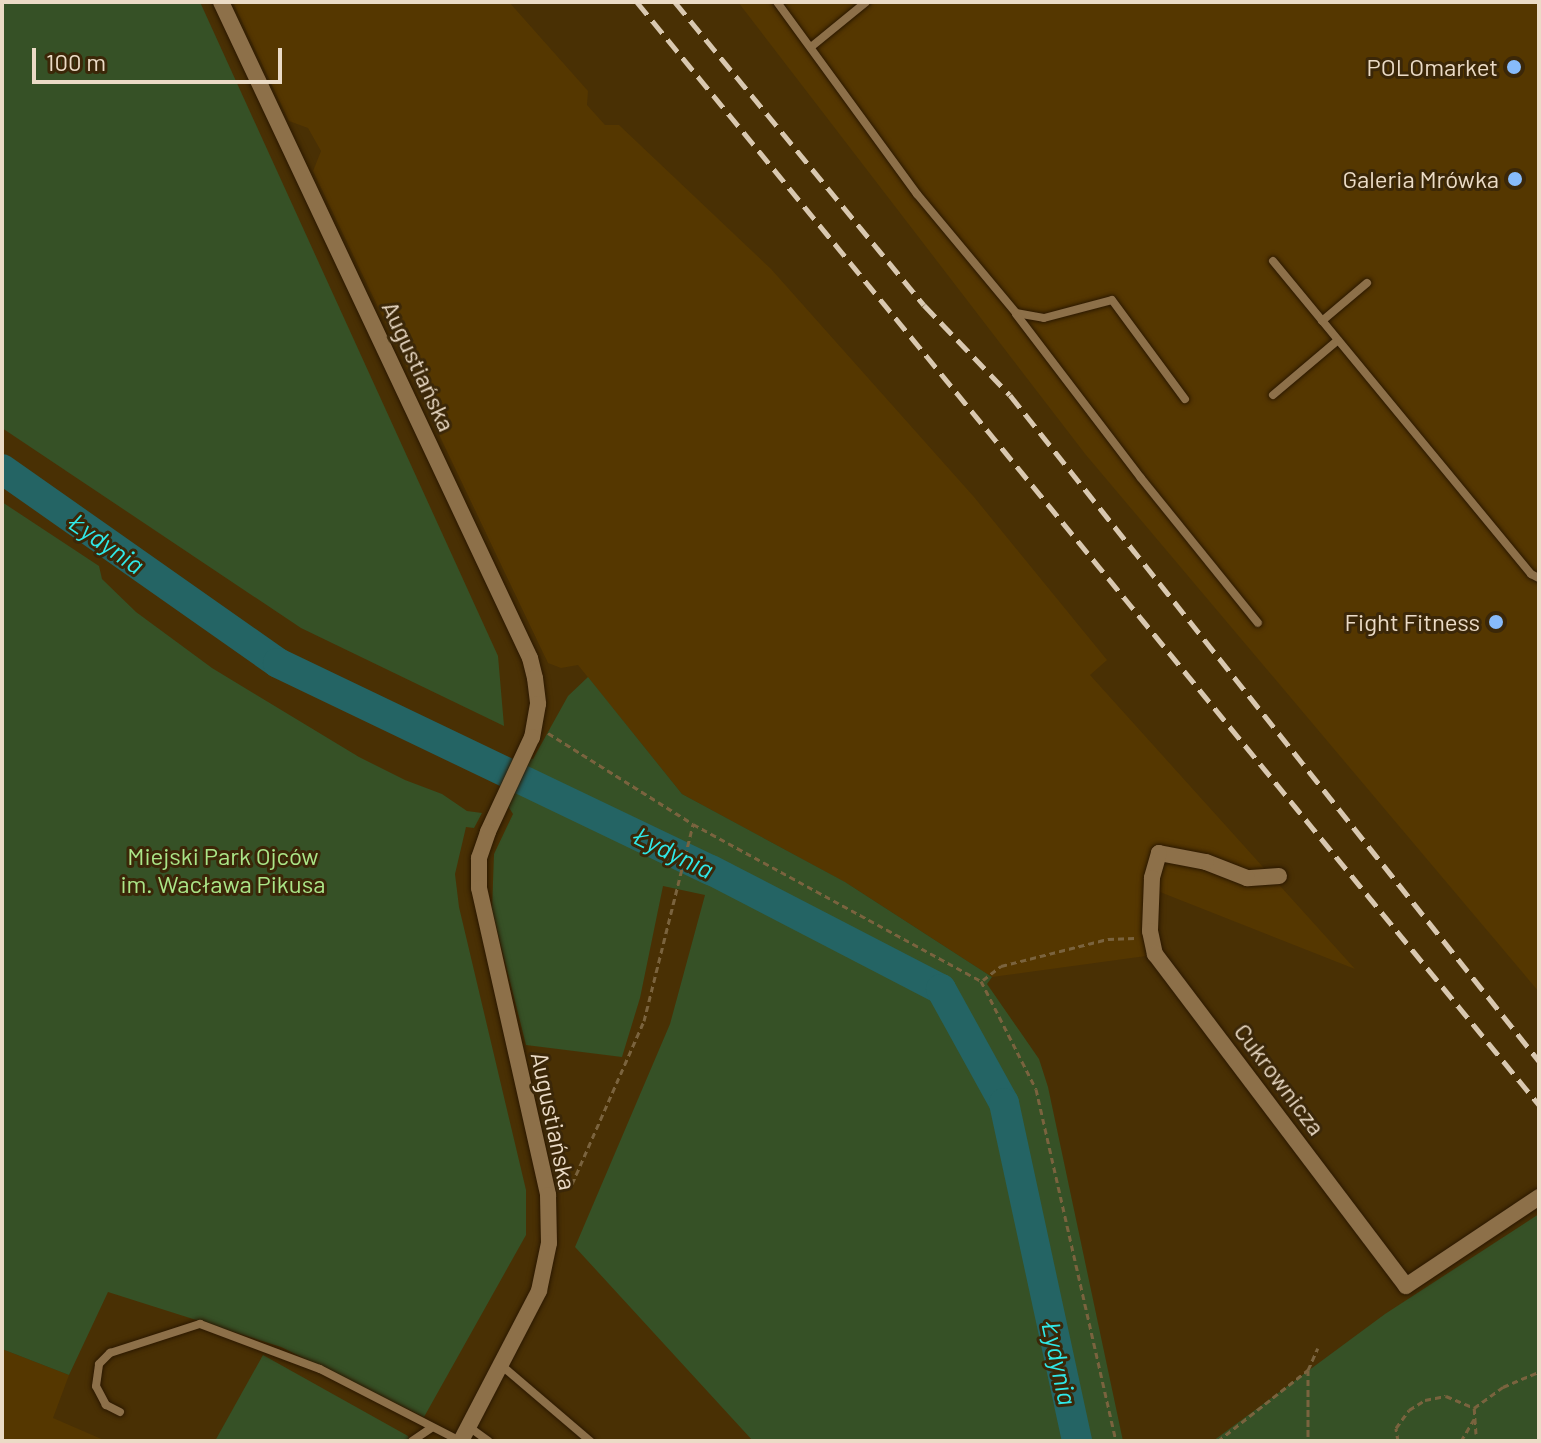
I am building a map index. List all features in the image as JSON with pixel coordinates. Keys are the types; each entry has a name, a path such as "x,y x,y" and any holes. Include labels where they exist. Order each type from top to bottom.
{"street":[{"name":"Augustiańska","path":"221,2 530,658 538,704 525,757 479,858 479,888 548,1195 549,1243 539,1291 463,1436"},
{"path":"1155,954 1150,931 1152,878 1159,853 1206,862 1247,878 1279,876"},
{"name":"Cukrownicza","path":"1155,954 1406,1286 1539,1197"}],"lane":[{"path":"777,2 917,194 1016,313 1141,478 1258,623"},
{"path":"811,47 866,2"},
{"path":"1273,261 1531,574 1539,578"},
{"path":"1322,321 1367,283"},
{"path":"1016,313 1044,318 1112,300 1185,399"},
{"path":"1273,395 1338,340"},
{"path":"120,1412 106,1405 96,1386 99,1364 110,1353 200,1324 320,1369 431,1428 488,1441"},
{"path":"501,1365 590,1441"},
{"path":"412,1441 431,1428"}],"path":[{"path":"534,724 693,824 981,981 1036,1089 1116,1441"},
{"path":"548,1195 572,1184 644,1021 693,824"},
{"path":"981,981 1001,966 1108,939 1141,938 1155,954"},
{"path":"1308,1441 1308,1370 1318,1348"},
{"path":"1218,1441 1308,1370"},
{"path":"1474,1408 1503,1387 1539,1372"},
{"path":"1398,1441 1396,1428 1409,1410 1425,1400 1446,1396 1474,1408"},
{"path":"1474,1408 1476,1434"},
{"path":"1461,1441 1475,1418"}],"shaded area":[{"path":"233,2 509,2 588,91 587,105 605,125 619,125 771,269 974,497 1107,660 1090,675 1355,969 1160,892 1146,956 992,977 848,884 682,794 578,665 561,668 548,663 313,171 321,151 308,128 289,121"},
{"path":"738,2 1539,2 1539,992 1086,455"},
{"path":"2,1349 69,1375 53,1418 106,1441 2,1441"}],"green space":[{"path":"2,2 200,2 498,656 504,726 301,628 2,428"},
{"name":"Miejski Park Ojców im. Wacława Pikusa","path":"2,502 99,566 102,579 136,612 212,668 359,757 442,794 467,811 482,813 474,828 466,827 455,874 459,907 526,1190 526,1235 424,1417 281,1347 108,1292 69,1375 2,1349"},
{"path":"588,677 682,794 845,882 992,977 987,984 1039,1059 1048,1087 1123,1441 753,1441 575,1247 670,1024 705,895 663,886 640,998 622,1057 526,1045 492,910 494,854 513,814 504,800 525,757 533,759 568,696"},
{"path":"1539,1214 1539,1441 1213,1441 1385,1314"},
{"path":"263,1355 409,1438 406,1441 215,1441"}],"waterway":[{"name":"Łydynia","path":"2,469 278,663 711,870 941,989 1004,1103 1077,1441"}],"railway":[{"path":"637,2 1539,1105"},
{"path":"675,2 924,305 1010,395 1539,1061"}],"place":[{"name":"POLOmarket","path":"1514,67"},
{"name":"Galeria Mrówka","path":"1515,179"},
{"name":"Fight Fitness","path":"1496,622"}]}
